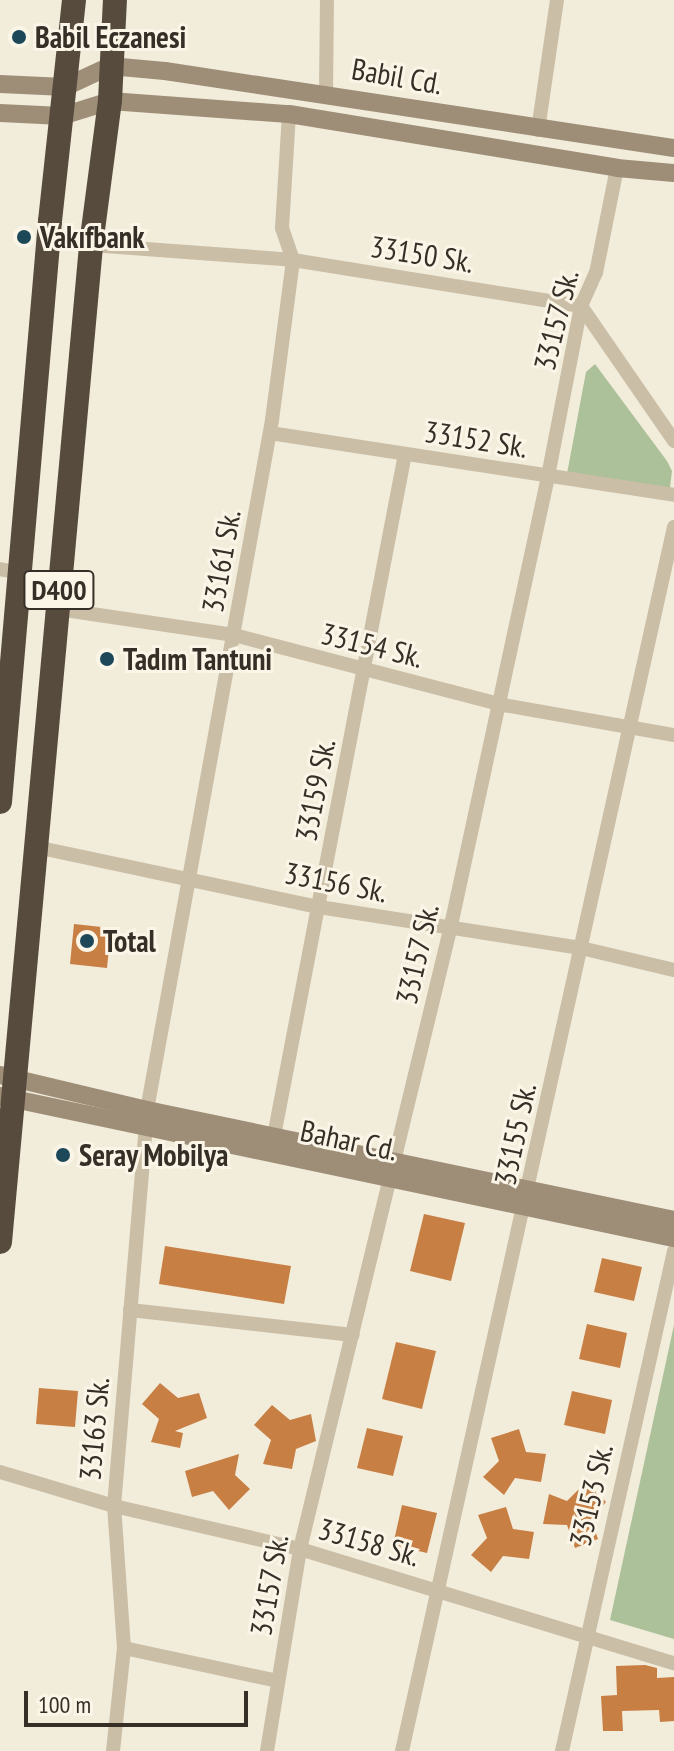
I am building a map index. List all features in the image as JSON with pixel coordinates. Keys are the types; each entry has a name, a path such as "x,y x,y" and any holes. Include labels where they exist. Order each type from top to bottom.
{"highway":[{"name":"D400","path":"0,802 10,571 74,0"},
{"name":"D400","path":"0,1242 7,1087 36,847 91,245 110,101 115,0"}],"street":[{"path":"326,92 327,0"},
{"path":"538,130 557,0"},
{"path":"0,84 65,87 110,66"},
{"name":"Babil Cd.","path":"110,66 326,92 538,130 674,148"},
{"path":"0,113 62,116 110,101"},
{"name":"Babil Cd.","path":"110,101 289,114 617,168 674,173"},
{"name":"33161 Sk.","path":"146,1118 187,878 270,433 293,260 282,228 289,114"},
{"name":"33157 Sk.","path":"267,1751 300,1549 450,930 548,476 581,306 596,273 617,168"},
{"name":"33150 Sk.","path":"91,245 293,260 581,306"},
{"path":"581,306 674,441"},
{"name":"33152 Sk.","path":"270,433 674,495"},
{"name":"33159 Sk.","path":"274,1136 405,454"},
{"name":"33155 Sk.","path":"402,1751 528,1199 674,527"},
{"name":"33154 Sk.","path":"58,609 234,635 498,704 674,735"},
{"name":"33156 Sk.","path":"36,847 319,907 450,930 581,948 674,970"},
{"name":"Bahar Cd.","path":"7,1087 528,1199 674,1238"},
{"name":"Bahar Cd.","path":"146,1118 274,1136 394,1170"},
{"name":"33163 Sk.","path":"113,1751 124,1648 114,1506 146,1118"},
{"name":"Bahar Cd.","path":"528,1199 674,1220"},
{"name":"33153 Sk.","path":"562,1751 673,1256"},
{"path":"130,1310 353,1335"},
{"name":"33158 Sk.","path":"0,1472 114,1506 300,1549 674,1663"},
{"path":"124,1648 278,1681"}],"green space":[{"path":"595,364 667,461 672,471 670,488 566,479 586,372"},
{"path":"674,1325 674,1639 610,1620"}],"building":[{"path":"74,924 111,928 107,968 70,964"},
{"path":"424,1214 465,1223 451,1281 410,1271"},
{"path":"165,1246 291,1266 284,1304 159,1284"},
{"path":"602,1258 642,1267 634,1301 594,1292"},
{"path":"587,1324 627,1333 620,1368 579,1359"},
{"path":"396,1342 436,1351 422,1409 382,1399"},
{"path":"160,1383 178,1398 199,1393 207,1418 175,1431 183,1433 180,1448 151,1442 159,1419 142,1404"},
{"path":"39,1388 78,1391 75,1427 36,1424"},
{"path":"572,1391 612,1400 605,1434 564,1425"},
{"path":"272,1405 290,1420 311,1414 316,1441 296,1449 292,1469 263,1464 271,1440 254,1425"},
{"path":"367,1428 403,1436 393,1476 357,1468"},
{"path":"519,1429 526,1452 546,1454 541,1482 515,1478 504,1495 483,1477 499,1461 491,1438"},
{"path":"239,1454 235,1475 250,1489 229,1510 213,1491 192,1497 185,1471"},
{"path":"586,1482 606,1502 591,1519 598,1539 575,1548 567,1525 543,1524 549,1494 567,1501"},
{"path":"402,1505 437,1513 427,1553 393,1545"},
{"path":"506,1507 513,1529 534,1532 529,1559 503,1556 491,1572 471,1555 487,1538 478,1515"},
{"path":"645,1665 657,1668 657,1678 674,1677 674,1721 660,1722 659,1710 622,1711 623,1731 603,1731 601,1696 617,1695 616,1666"}],"place":[{"name":"Babil Eczanesi","path":"19,37"},
{"name":"Vakıfbank","path":"24,237"},
{"name":"Tadım Tantuni","path":"107,659"},
{"name":"Total","path":"87,941"},
{"name":"Seray Mobilya","path":"63,1155"}]}
